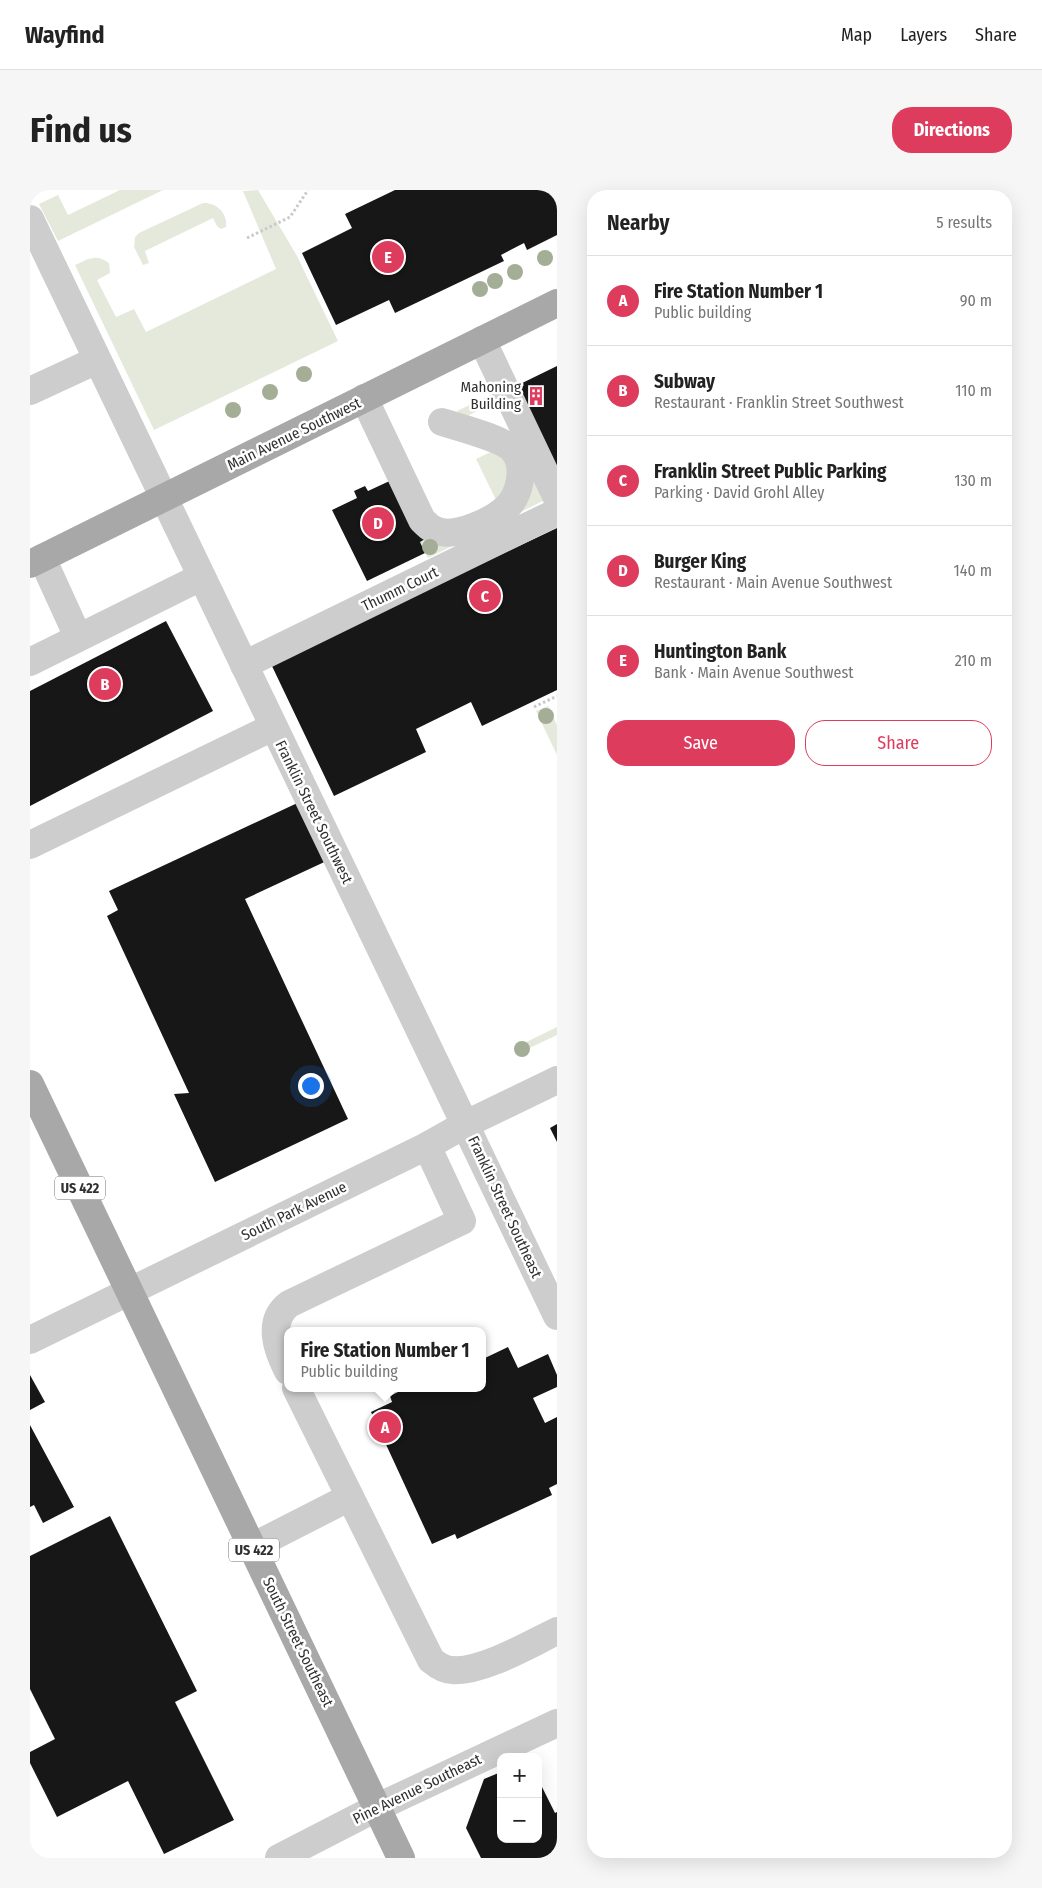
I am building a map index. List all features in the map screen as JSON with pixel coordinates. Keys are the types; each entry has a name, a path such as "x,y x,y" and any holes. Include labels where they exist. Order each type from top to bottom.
{"main road":[{"name":"Main Avenue Southwest","path":"36,561 557,303"},
{"name":"US 422","path":"30,1084 130,1292"},
{"name":"South Street Southeast","path":"130,1292 401,1858"}],"street":[{"name":"Franklin Street Southwest","path":"30,219 273,727 466,1124"},
{"path":"482,340 557,498"},
{"path":"30,391 97,360"},
{"path":"364,398 422,520 431,529 442,533 458,532 469,529 506,508 515,497 521,474 520,462 513,450 501,442 442,422"},
{"name":"Thumm Court","path":"244,665 557,512"},
{"path":"36,561 78,637"},
{"path":"30,662 201,577"},
{"path":"30,845 273,727"},
{"name":"South Park Avenue","path":"30,1340 557,1080"},
{"name":"Franklin Street Southeast","path":"466,1124 557,1316"},
{"path":"284,1361 275,1338 277,1320 281,1310 289,1304 462,1221 426,1146"},
{"path":"298,1392 431,1660 438,1666 450,1670 464,1670 484,1665 557,1631"},
{"path":"252,1547 350,1497"},
{"name":"Pine Avenue Southeast","path":"279,1858 378,1807 557,1723"}],"path":[{"path":"247,238 290,217 308,190"},
{"path":"534,706 557,696"}],"shaded area":[{"path":"120,190 163,190 58,241 39,204 58,195 68,215"},
{"path":"258,190 297,256 338,341 154,430 75,265 88,259 96,258 109,263 110,273 97,280 116,317 134,309 146,332 276,269 243,191"},
{"path":"203,203 212,204 220,209 225,217 226,227 221,229 213,218 145,251 149,263 143,265 134,247 135,237 139,233"},
{"path":"501,390 551,497 428,558 420,542 425,539 463,538 533,465 502,399 461,419 457,411"},
{"path":"495,450 504,453 514,473 498,504 476,459"},
{"path":"548,706 557,725 557,755 536,711"},
{"path":"557,1027 557,1035 517,1054 514,1048"}],"building":[{"path":"395,190 557,190 557,235 527,250 524,243 501,255 504,261 395,313 389,300 336,325 302,253 352,228 345,214"},
{"path":"557,366 557,483 512,388"},
{"path":"396,478 425,539 420,542 425,553 367,581 332,510 357,498 354,491 365,486 368,491"},
{"path":"557,528 557,690 482,726 471,702 416,729 426,752 334,796 271,664"},
{"path":"166,621 213,711 30,806 30,691"},
{"path":"306,799 333,858 245,899 348,1119 215,1182 174,1094 189,1093 107,916 118,910 109,891"},
{"path":"557,1124 557,1142 550,1128"},
{"path":"508,1347 518,1368 548,1354 557,1375 557,1387 533,1398 545,1423 557,1417 557,1484 549,1488 552,1495 457,1539 455,1534 432,1544 371,1412 392,1402 390,1396 398,1392 486,1392 486,1358"},
{"path":"30,1375 45,1402 30,1410"},
{"path":"30,1425 74,1507 43,1523 34,1505 30,1507"},
{"path":"110,1516 197,1691 175,1702 234,1820 164,1854 128,1781 57,1817 30,1763 30,1752 55,1739 30,1689 30,1556"},
{"path":"497,1774 497,1843 542,1843 542,1787 555,1813 557,1812 557,1858 481,1858 466,1828 484,1779"}],"place":[{"name":"Huntington Bank","path":"388,257"},
{"name":"Mahoning Building","path":"536,396"},
{"name":"Burger King","path":"378,523"},
{"name":"Franklin Street Public Parking","path":"485,596"},
{"name":"Subway","path":"105,684"},
{"name":"Fire Station Number 1","path":"385,1427"}]}
